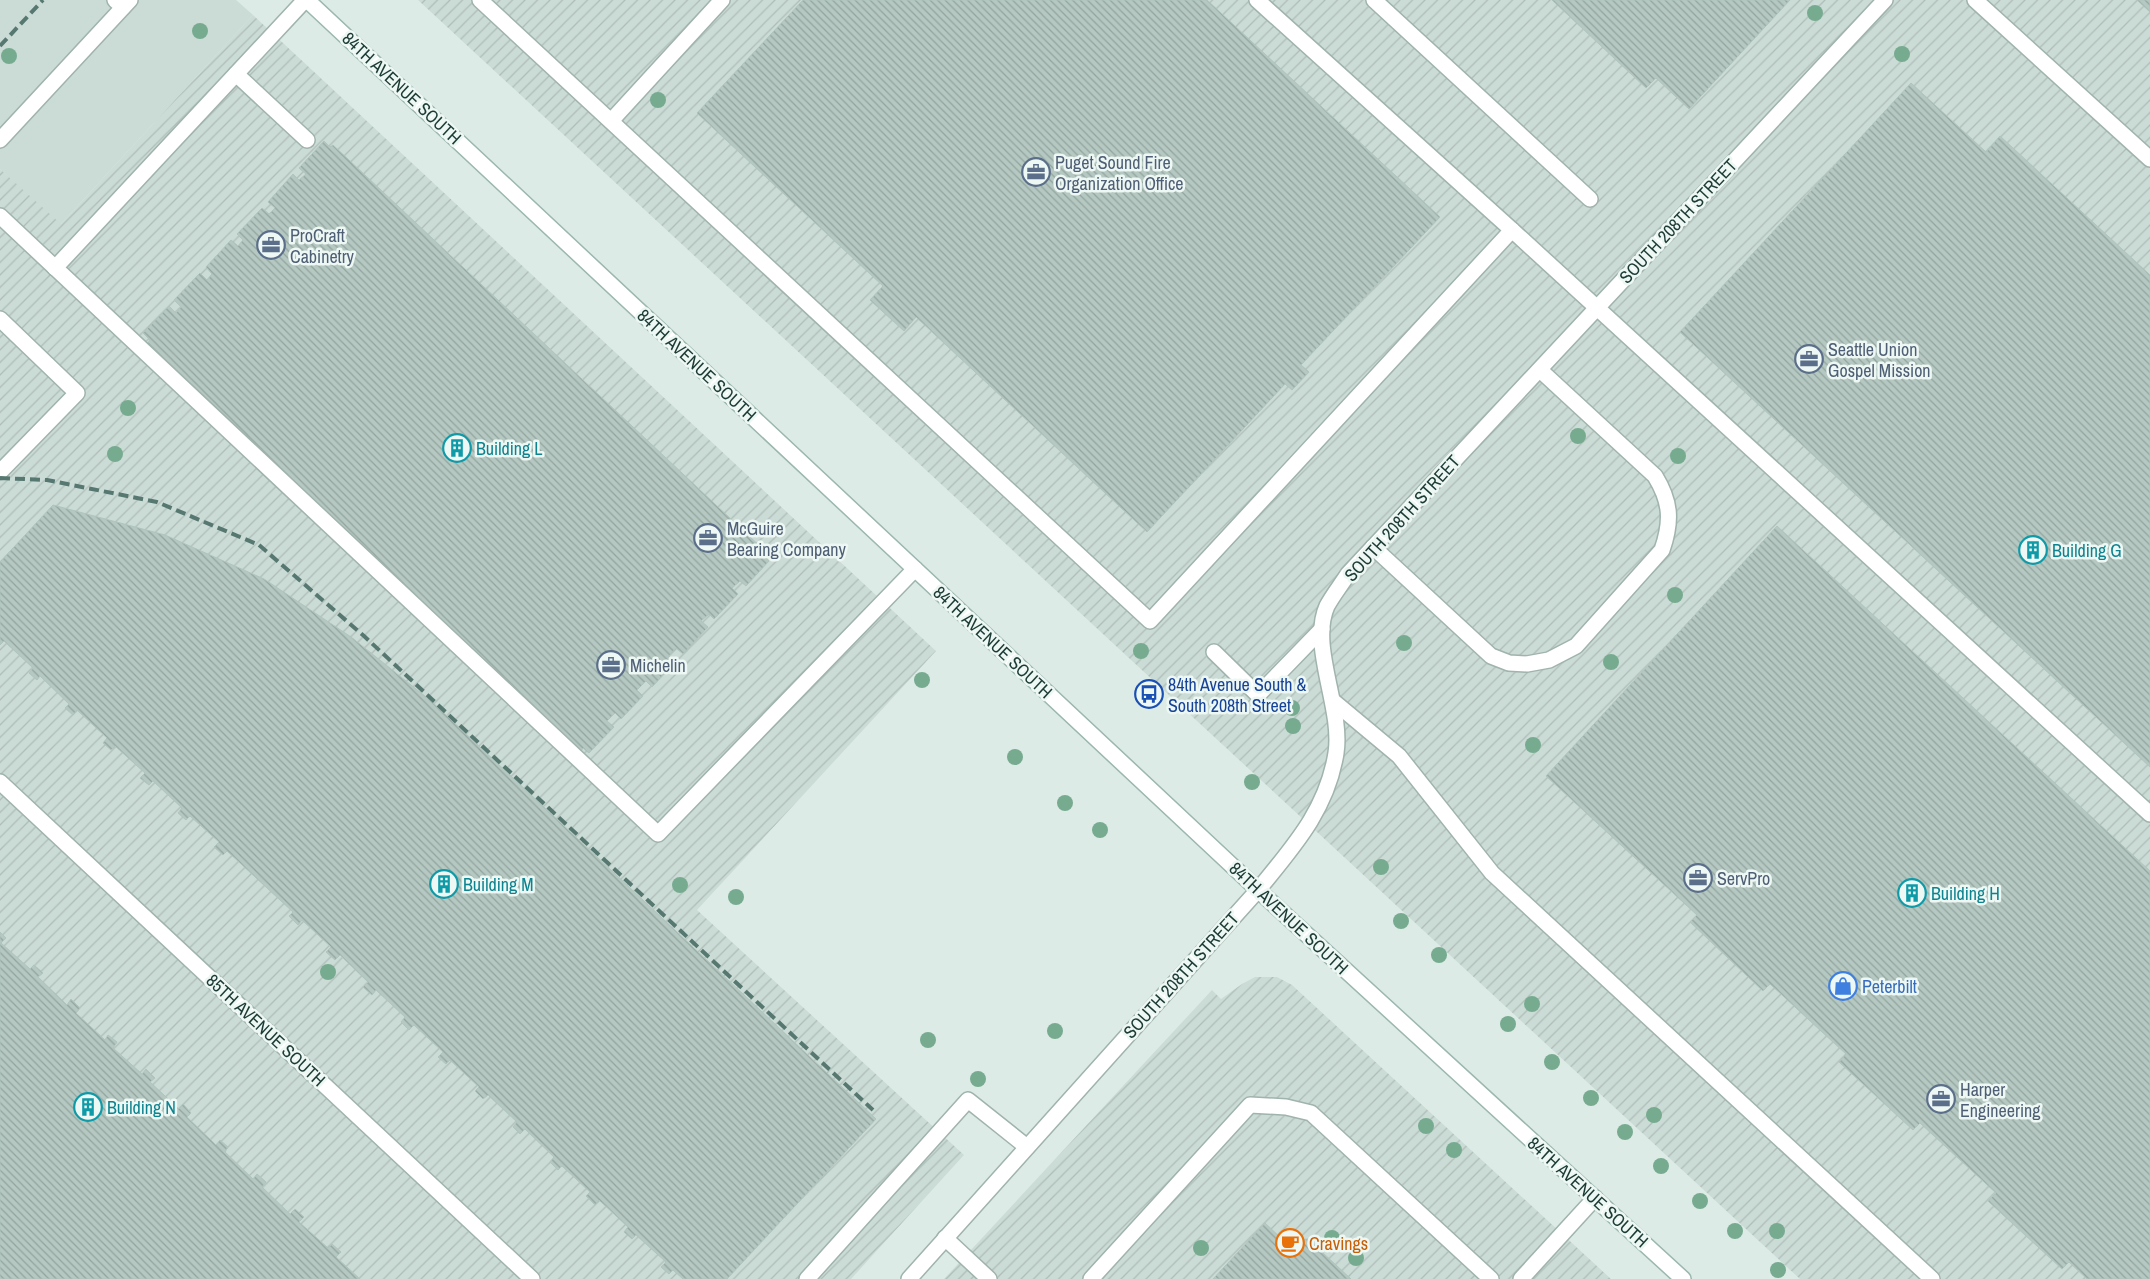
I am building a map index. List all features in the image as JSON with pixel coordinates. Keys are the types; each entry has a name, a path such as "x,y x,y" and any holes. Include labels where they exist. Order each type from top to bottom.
{"street":[{"path":"55,268 306,0"},
{"name":"84TH AVENUE SOUTH","path":"306,0 1258,890 1683,1279"},
{"path":"480,0 1150,621 1512,230"},
{"path":"611,121 722,0"},
{"path":"1258,0 2150,814"},
{"path":"1374,0 1590,199"},
{"name":"SOUTH 208TH STREET","path":"909,1279 1258,890 1305,832 1326,795 1336,752 1333,701 1323,650 1322,629 1327,607 1348,574 1885,0"},
{"path":"1975,0 2150,159"},
{"path":"0,140 123,2"},
{"path":"236,74 307,140"},
{"path":"0,216 658,834 915,569"},
{"path":"0,319 77,393 0,472"},
{"path":"1373,547 1492,656 1509,663 1527,664 1549,660 1576,646 1662,550 1667,535 1669,508 1663,489 1655,476 1540,370"},
{"path":"1214,652 1258,695 1322,629"},
{"path":"1333,701 1399,756 1492,873 1932,1279"},
{"name":"85TH AVENUE SOUTH","path":"0,782 532,1279"},
{"path":"807,1279 968,1100 1026,1148"},
{"path":"1090,1279 1250,1105 1286,1107 1312,1113 1492,1279"},
{"path":"1520,1279 1595,1198"},
{"path":"945,1238 989,1279"}],"shaded area":[{"path":"0,0 236,0 253,15 60,225 0,169"},
{"path":"418,0 2150,0 2150,1279 1800,1279"},
{"path":"253,15 936,651 697,910 964,1155 851,1279 0,1279 0,169 61,224"},
{"path":"1255,977 1277,977 1292,985 1611,1279 944,1279 1212,990 1221,999"}],"building":[{"path":"803,0 1207,0 1440,217 1301,365 1309,372 1292,390 1285,384 1147,532 916,317 904,331 870,300 883,286 697,113"},
{"path":"1552,0 1790,0 1689,109 1656,78 1646,88"},
{"path":"2137,0 2150,0 2150,12"},
{"name":"Building G","path":"1911,83 1986,152 2000,136 2150,275 2150,767 1680,332"},
{"name":"Building L","path":"324,141 330,147 333,145 766,552 763,555 769,561 746,586 740,581 732,588 738,594 714,619 709,614 701,621 708,627 683,654 676,648 669,656 675,662 652,687 646,681 637,690 643,696 621,719 615,713 607,721 614,727 589,753 583,748 581,751 147,344 150,340 143,333 169,306 176,313 181,307 174,300 200,273 207,280 212,274 206,267 231,240 238,246 243,240 237,234 262,208 269,214 275,208 268,202 293,174 299,180 306,174 299,168"},
{"name":"Building M","path":"53,505 165,535 264,579 351,637 431,701 876,1119 727,1279 683,1279 673,1270 669,1274 661,1267 666,1262 636,1235 632,1239 624,1232 628,1227 599,1200 595,1205 586,1196 590,1192 562,1166 558,1170 550,1162 554,1157 525,1129 520,1134 513,1127 517,1122 488,1095 483,1099 475,1091 479,1087 450,1060 446,1064 438,1057 443,1052 414,1025 409,1030 401,1022 405,1017 376,990 372,995 363,987 368,982 340,955 335,960 326,952 331,947 302,920 298,925 289,916 293,912 227,851 223,855 214,847 219,842 190,816 186,820 178,813 182,808 153,781 149,785 140,778 145,773 115,746 111,750 103,743 107,738 77,710 73,715 65,708 69,704 40,676 37,680 29,673 33,668 4,641 0,645 0,562"},
{"name":"Building H","path":"1777,526 2150,871 2150,1279 2087,1279 2069,1262 2062,1269 1988,1201 1996,1193 1920,1123 1913,1130 1839,1062 1846,1054 1770,984 1763,991 1690,922 1697,915 1546,776"},
{"name":"Building N","path":"0,932 6,938 1,943 30,969 34,965 43,973 38,977 67,1005 71,999 80,1008 76,1013 105,1040 108,1035 117,1042 113,1048 142,1074 146,1069 155,1078 150,1082 179,1109 183,1104 191,1113 187,1117 216,1145 220,1140 228,1147 225,1152 253,1179 257,1174 266,1182 262,1187 290,1214 295,1209 304,1217 299,1222 328,1248 332,1244 341,1252 336,1257 360,1279 0,1279"},
{"path":"1265,1223 1284,1241 1308,1239 1351,1279 1213,1279"}],"railway":[{"path":"0,46 43,0"},
{"path":"0,478 47,480 157,502 259,545 364,636 873,1110"}],"place":[{"name":"Puget Sound Fire Organization Office","path":"1036,172"},
{"name":"ProCraft Cabinetry","path":"271,245"},
{"name":"Seattle Union Gospel Mission","path":"1809,359"},
{"name":"Building L","path":"457,448"},
{"name":"McGuire Bearing Company","path":"708,538"},
{"name":"Building G","path":"2033,550"},
{"name":"Michelin","path":"611,665"},
{"name":"84th Avenue South & South 208th Street","path":"1149,694"},
{"name":"ServPro","path":"1698,878"},
{"name":"Building M","path":"444,884"},
{"name":"Building H","path":"1912,893"},
{"name":"Peterbilt","path":"1843,986"},
{"name":"Harper Engineering","path":"1941,1099"},
{"name":"Building N","path":"88,1107"},
{"name":"Cravings","path":"1290,1243"}]}
